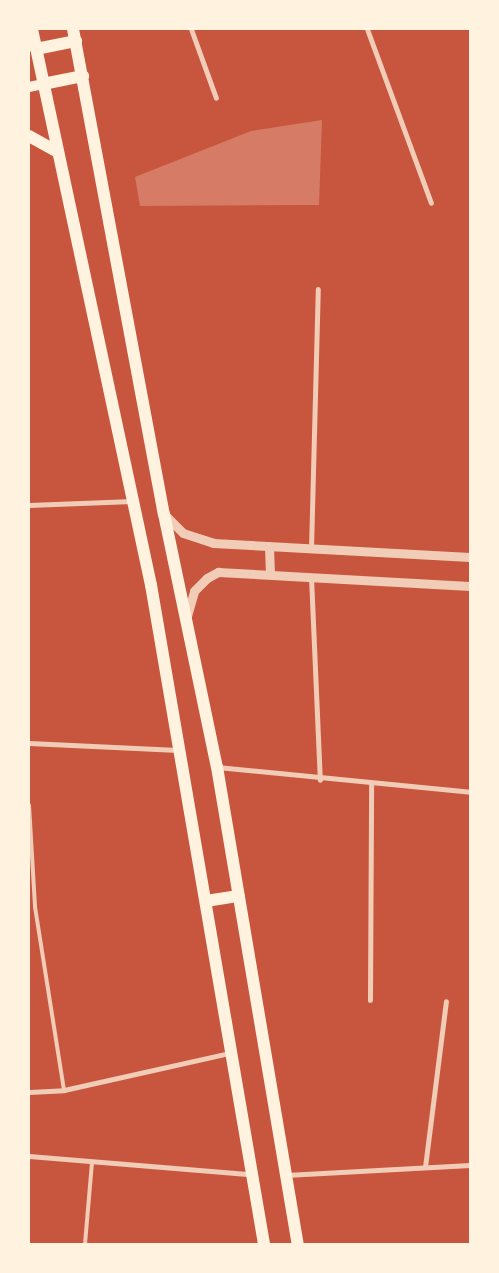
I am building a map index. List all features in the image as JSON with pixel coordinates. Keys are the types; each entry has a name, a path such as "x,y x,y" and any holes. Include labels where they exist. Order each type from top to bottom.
{"main road":[{"path":"32,29 32,50 43,84 133,501 180,750 230,1053 264,1244"},
{"path":"32,50 75,35 164,514 187,616 217,767 298,1244"},
{"path":"29,87 82,76"},
{"path":"29,136 58,152"},
{"path":"206,901 239,896"}],"street":[{"path":"191,29 216,98"},
{"path":"367,29 431,203"},
{"path":"311,549 318,289"},
{"path":"29,505 133,501"},
{"path":"164,514 183,533 196,539 311,549 470,557"},
{"path":"269,546 270,574"},
{"path":"187,616 194,591 218,572 470,586"},
{"path":"311,577 320,780"},
{"path":"29,743 180,750"},
{"path":"217,767 320,780 470,792"},
{"path":"370,1000 371,784"},
{"path":"425,1167 446,1001"},
{"path":"29,1092 64,1090 230,1053"},
{"path":"29,1156 251,1174"},
{"path":"286,1175 470,1165"}],"lane":[{"path":"29,805 35,907 64,1090"},
{"path":"85,1244 92,1162"}],"building":[{"path":"322,120 319,205 140,206 135,177 251,131"}]}
